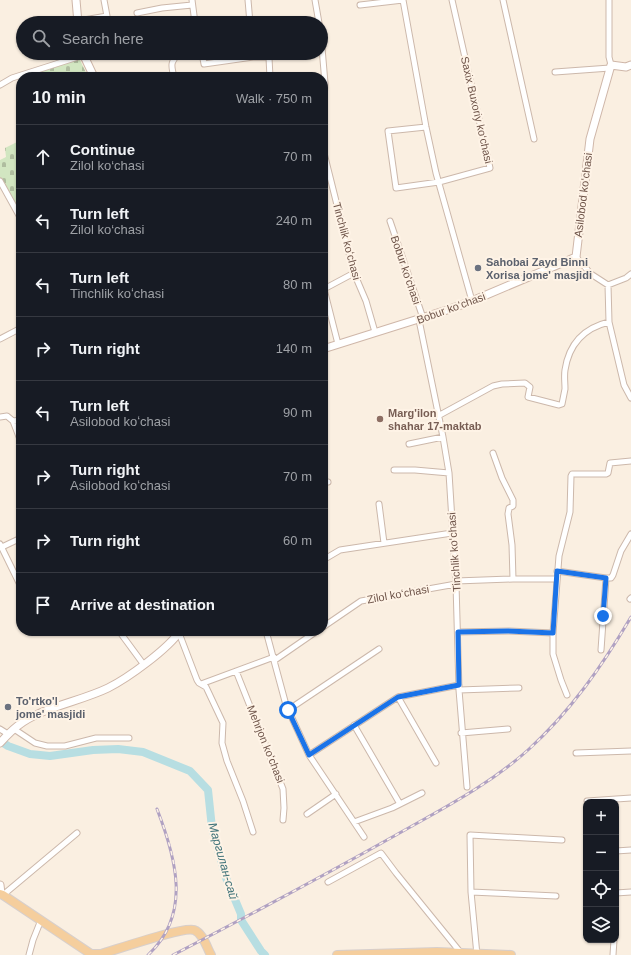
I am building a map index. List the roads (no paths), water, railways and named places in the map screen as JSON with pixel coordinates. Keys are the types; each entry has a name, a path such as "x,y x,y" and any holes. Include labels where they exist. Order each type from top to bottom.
{"main road":[{"path":"1,892 91,954 101,954 185,929 194,929 199,933 211,955"},
{"path":"337,955 437,952 511,955"}],"street":[{"path":"76,0 77,16"},
{"path":"104,0 107,16"},
{"path":"248,0 249,16"},
{"path":"315,0 318,16"},
{"path":"360,5 403,0 426,127 439,182 472,302"},
{"name":"Saxix Buxoriy ko‘chasi","path":"439,182 490,168 452,0"},
{"path":"503,0 534,139"},
{"name":"Asilobod koʻchasi","path":"576,258 590,139 610,66 608,57 609,0"},
{"path":"137,13 192,3 194,16"},
{"path":"30,72 66,60"},
{"path":"87,60 92,72"},
{"path":"172,60 171,64 173,72"},
{"path":"203,60 204,64 226,60"},
{"path":"269,60 270,72"},
{"path":"322,60 323,72"},
{"path":"555,72 610,66 626,67 631,65"},
{"path":"0,85 16,77"},
{"path":"426,127 388,131 396,188 439,182"},
{"name":"Tinchlik koʻchasi","path":"328,169 354,273 366,301 375,332"},
{"path":"0,181 16,209"},
{"name":"Bobur ko'chasi","path":"390,221 421,319"},
{"path":"576,258 591,274 608,285"},
{"name":"Bobur koʻchasi","path":"328,347 472,302 576,258"},
{"path":"328,286 354,273"},
{"path":"608,285 626,278 631,274"},
{"path":"608,285 609,322 624,385 631,398"},
{"path":"328,305 338,344"},
{"name":"Tinchlik koʻchasi","path":"421,319 438,416 443,436 448,473 456,583 461,733 467,787"},
{"path":"438,416 482,391 502,384 525,383 530,387 528,397 559,405 562,404 565,389 565,370 574,345 580,338 597,325 609,322"},
{"path":"0,339 16,331"},
{"path":"0,417 7,416 13,420 16,428"},
{"path":"409,444 443,436"},
{"path":"493,453 502,478 513,500 513,506 510,508 508,514 512,545 513,579"},
{"path":"567,696 553,654 553,633 559,556 570,512 571,476 572,474 606,474 608,473 610,464 631,461"},
{"path":"394,470 448,473"},
{"path":"379,504 384,543"},
{"path":"328,557 340,550 452,533"},
{"path":"557,571 611,578 614,575 621,551 631,534"},
{"path":"16,540 1,545 16,576"},
{"path":"601,650 606,578"},
{"name":"Zilol ko‘chasi","path":"328,624 361,601 456,583 513,579 557,579"},
{"path":"458,632 508,631 553,633"},
{"path":"123,636 144,665"},
{"path":"0,728 4,739 14,729 36,716 109,688 144,665 175,636"},
{"path":"180,636 197,680 206,687 222,723 222,743 227,762 243,801 253,832"},
{"path":"267,636 286,705 309,755 364,837"},
{"path":"201,684 274,659 309,636"},
{"path":"288,710 379,649"},
{"name":"Mehrjon koʻchasi","path":"236,671 283,789 283,820"},
{"path":"309,755 398,697 459,687 519,688"},
{"path":"398,697 436,763"},
{"path":"354,725 400,804"},
{"path":"14,729 36,743 47,746 65,746 96,738 128,738"},
{"path":"461,733 508,730"},
{"path":"576,753 631,751"},
{"path":"354,822 400,804 422,793"},
{"path":"308,814 336,794"},
{"path":"616,799 631,798"},
{"path":"1,892 77,833"},
{"path":"476,954 471,892 470,835 562,840"},
{"path":"619,850 631,850"},
{"path":"328,882 382,852 396,873 461,953"},
{"path":"471,892 556,896"},
{"path":"619,893 631,892"},
{"path":"29,955 41,920"},
{"path":"613,955 614,943"}],"waterway":[{"name":"Маргилан-сай","path":"0,741 8,746 30,754 50,756 93,750 118,749 143,752 190,771 208,790 212,828 226,878 241,914 241,920 265,955"}],"railway":[{"path":"173,955 285,896 448,806 513,763 544,735 572,704 609,653 631,617"},
{"path":"148,955 162,939 171,922 175,904 176,885 174,866 170,847 157,809"}],"place":[{"name":"Sahobai Zayd Binni Xorisa jome' masjidi","path":"478,268"},
{"name":"Marg'ilon shahar 17-maktab","path":"380,419"},
{"name":"To'rtko'l jome' masjidi","path":"8,707"}]}
